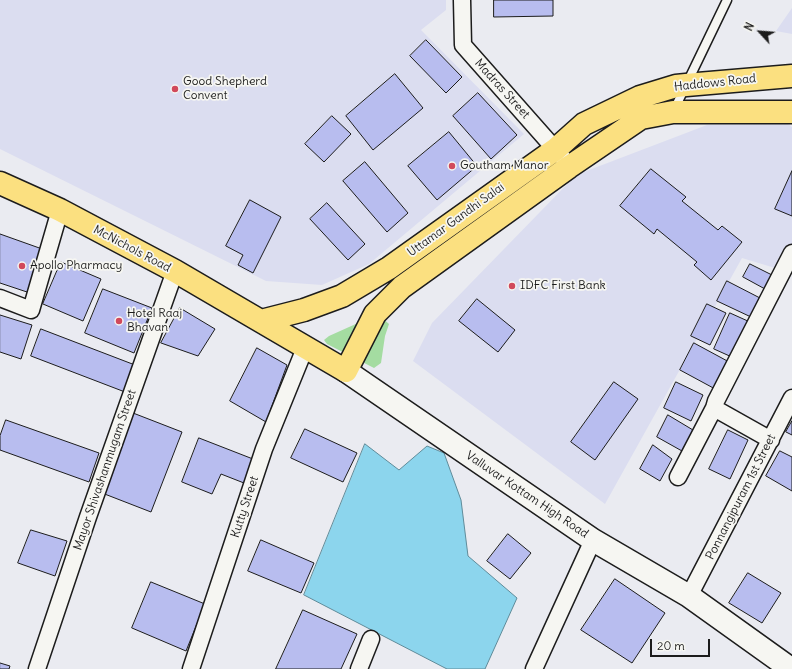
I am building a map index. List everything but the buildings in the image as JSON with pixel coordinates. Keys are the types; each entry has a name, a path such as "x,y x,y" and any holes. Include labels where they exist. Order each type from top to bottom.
{"main road":[{"name":"Haddows Road","path":"640,97 676,86 792,76"},
{"name":"Uttamar Gandhi Salai","path":"261,322 304,310 342,296 389,268 556,149 584,124 640,97"},
{"path":"346,371 375,314 402,287 569,167 641,118 673,112 792,112"},
{"name":"McNichols Road","path":"0,183 60,210 175,271 261,322"},
{"name":"Valluvar Kottam High Road","path":"261,322 346,371 593,540 689,596 792,669"}],"street":[{"name":"Madras Street","path":"462,0 463,45 556,149 569,167"},
{"path":"0,298 31,310 60,210"},
{"path":"678,477 792,253"},
{"name":"Mayor Shivashanmugam Street","path":"37,669 88,517 175,271"},
{"name":"Kutty Street","path":"191,669 264,449 305,348"},
{"name":"Ponnangipuram 1st Street","path":"689,596 792,398"},
{"path":"714,408 770,440"},
{"path":"534,669 593,540"},
{"path":"359,669 371,639"}],"lane":[{"path":"673,112 727,0"}],"shaded area":[{"name":"Good Shepherd Convent","path":"0,0 446,0 446,10 421,30 524,134 369,264 322,285 266,281 0,149"},
{"path":"792,8 792,34 776,31"},
{"path":"788,124 792,127 792,255 785,271 742,258 605,504 413,361 432,323 576,175 707,125"}],"green space":[{"path":"378,314 389,324 385,336 381,363 374,368 327,344 324,340 329,336"}],"water":[{"path":"365,444 399,470 427,446 444,453 461,500 468,556 517,598 485,669 447,669 304,595"}],"place":[{"name":"Good Shepherd Convent","path":"175,89"},
{"name":"Goutham Manor","path":"452,166"},
{"name":"Apollo Pharmacy","path":"22,266"},
{"name":"IDFC First Bank","path":"512,286"},
{"name":"Hotel Raaj Bhavan","path":"119,321"}]}
